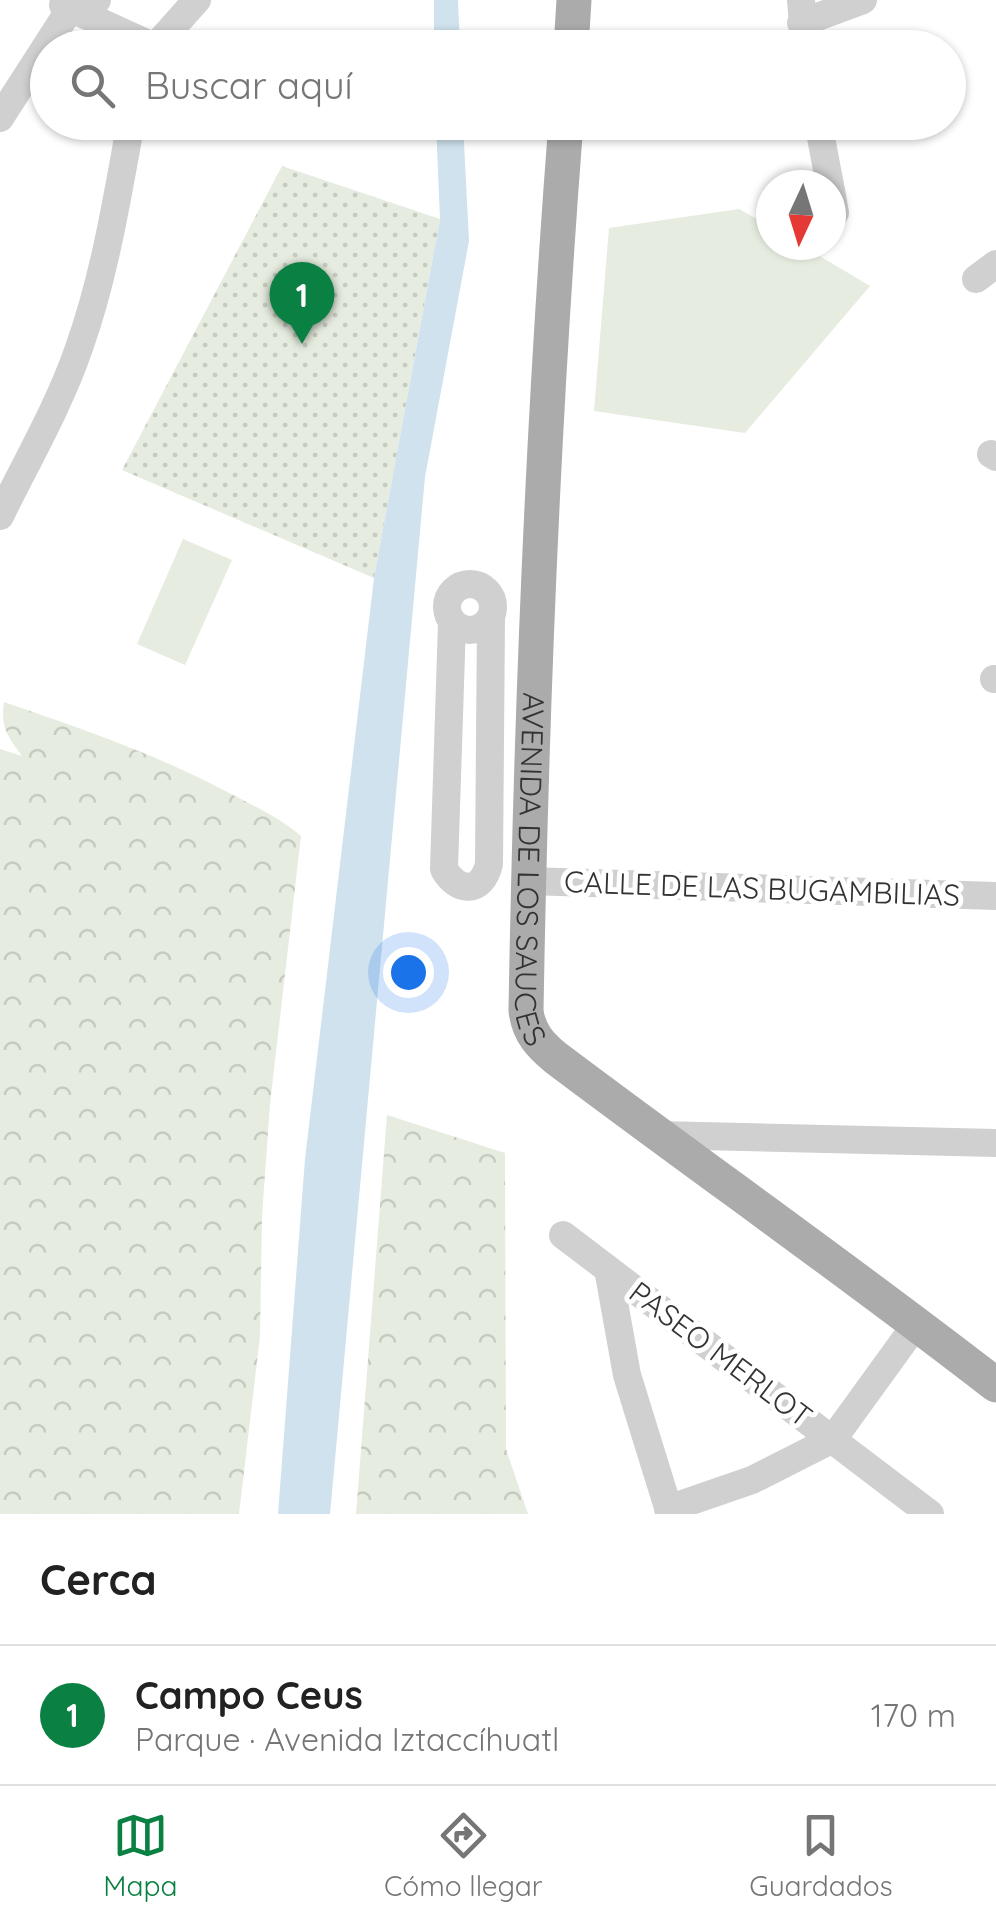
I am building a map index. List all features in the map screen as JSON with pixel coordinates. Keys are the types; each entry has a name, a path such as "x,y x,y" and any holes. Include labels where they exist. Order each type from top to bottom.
{"main road":[{"path":"572,30 574,0"},
{"name":"AVENIDA DE LOS SAUCES","path":"565,140 536,612 526,1011 532,1032 556,1058 917,1323 996,1386"}],"street":[{"path":"170,30 197,0"},
{"path":"802,24 864,0"},
{"path":"57,30 74,3 124,30"},
{"path":"0,118 30,71"},
{"path":"0,516 78,350 102,272 128,140"},
{"path":"821,140 827,170"},
{"path":"452,622 444,869 451,882 462,887 481,881 488,864 492,613 492,600 488,592 471,584 454,589 448,597 447,615 459,628 477,630 492,613 536,612"},
{"name":"CALLE DE LAS BUGAMBILIAS","path":"528,880 996,896"},
{"path":"658,1135 996,1143"},
{"name":"PASEO MERLOT","path":"563,1235 930,1514"},
{"name":"PASEO MERLOT","path":"608,1269 627,1375 669,1511 752,1480 833,1440 917,1323"}],"green space":[{"path":"282,166 440,219 374,578 122,470"},
{"path":"739,209 756,219 756,260 826,260 870,286 745,433 594,411 609,228"},
{"path":"183,539 232,560 185,665 137,644"},
{"path":"4,702 179,768 261,809 301,836 270,1104 262,1216 260,1336 239,1514 0,1514 0,749 22,756 6,731"},
{"path":"387,1115 505,1153 506,1449 528,1514 356,1514"}],"water":[{"path":"434,0 458,0 459,30 434,30"},
{"path":"437,140 464,140 469,241 425,477 330,1514 278,1514 305,1159 374,578 440,219"}],"place":[{"name":"Campo Ceus","path":"302,344"}]}
